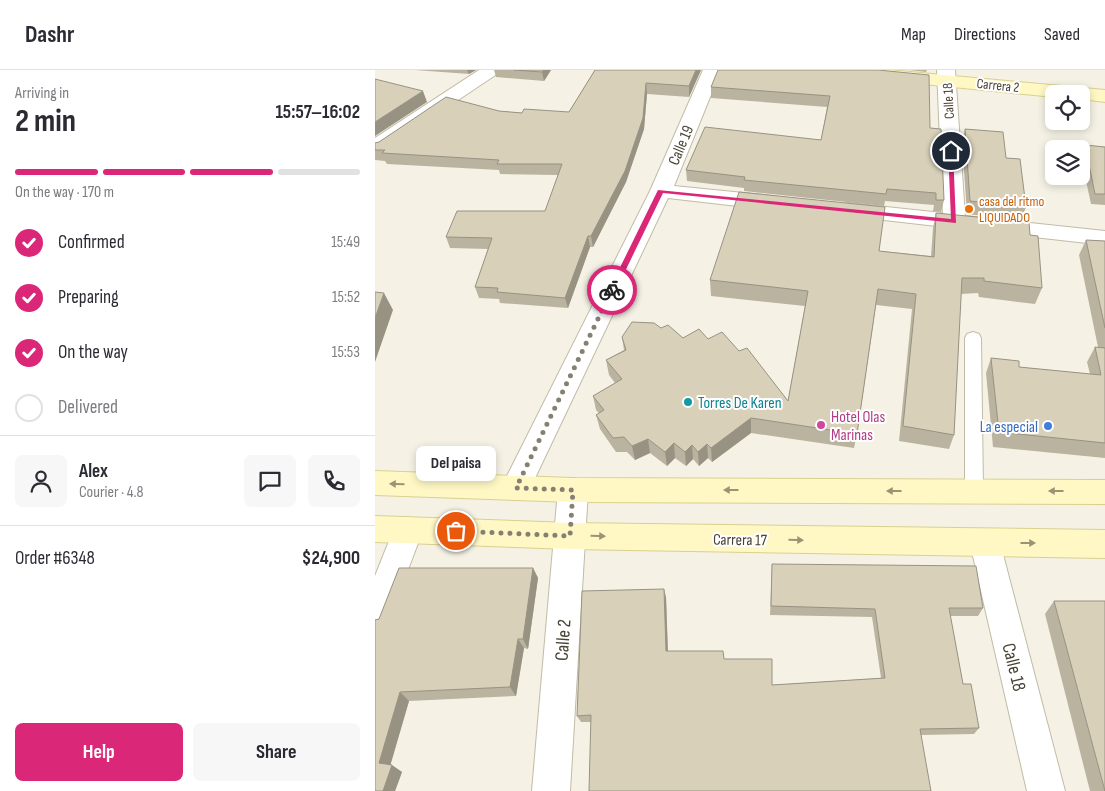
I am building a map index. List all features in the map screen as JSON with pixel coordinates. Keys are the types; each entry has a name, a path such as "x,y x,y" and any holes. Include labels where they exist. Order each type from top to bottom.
{"main road":[{"name":"Carrera 2","path":"832,70 952,73 1105,83"},
{"name":"Carrera 2","path":"952,73 1105,96"},
{"path":"375,483 573,490 1105,492"},
{"name":"Carrera 17","path":"375,529 570,536 1105,544"}],"street":[{"path":"375,146 491,70"},
{"name":"Calle 19","path":"516,488 661,191 712,70"},
{"name":"Calle 18","path":"952,73 954,221"},
{"path":"383,121 408,125"},
{"path":"661,191 797,205"},
{"path":"827,208 1105,238"},
{"name":"Calle 2","path":"551,791 573,490"},
{"path":"375,617 408,530"},
{"name":"Calle 18","path":"985,543 1046,791"}],"lane":[{"path":"973,338 974,491"}],"building":[{"path":"514,70 544,70 542,72"},
{"path":"595,70 696,70 689,86 646,83 643,118 625,171 591,236 588,236 565,298 497,292 498,288 475,287 492,238 446,237 457,211 545,211 562,164 497,164 499,160 382,153 385,150 375,150 375,143 446,97 499,111 522,113 524,109 569,112"},
{"path":"718,70 878,70 929,75 930,128 941,129 944,200 936,200 936,193 887,189 886,194 744,180 745,177 686,170 705,127 821,140 830,96 711,87"},
{"path":"375,79 423,91 375,122"},
{"path":"965,129 1003,132 1006,158 1020,159 1026,207 970,201"},
{"path":"1090,146 1105,147 1105,194 1095,194 1090,170"},
{"path":"739,192 885,207 879,251 934,257 936,213 1029,222 1030,235 1038,236 1042,288 984,281 984,278 962,278 954,435 903,426 916,294 878,289 857,434 751,418 711,448 707,444 698,452 692,445 685,452 674,443 665,452 648,439 632,446 624,437 613,438 596,415 604,410 593,396 622,379 606,360 626,350 622,337 632,322 654,323 661,328 668,325 683,338 699,329 708,339 722,332 739,351 747,348 788,401 808,291 710,280"},
{"path":"1086,240 1105,241 1105,328"},
{"path":"375,292 384,293 375,318"},
{"name":"La especial","path":"1095,347 1105,348 1105,443 999,432 991,358 1019,361 1019,367 1101,375"},
{"path":"772,564 976,566 983,608 949,608 963,684 971,684 979,728 920,729 931,791 589,791 591,715 577,716 582,591 664,589 666,651 723,651 724,659 772,659 772,685 885,678 875,609 771,606"},
{"path":"399,568 533,568 523,639 518,639 510,687 400,692 379,763 392,765 383,791 375,791 375,620 379,619"},
{"path":"1054,601 1105,601 1105,791"}],"way so far":[{"path":"456,531 570,536 573,490 516,488 612,290"}],"place":[{"name":"casa del ritmo LIQUIDADO","path":"969,209"},
{"name":"Torres De Karen","path":"688,402"},
{"name":"Hotel Olas Marinas","path":"821,425"},
{"name":"La especial","path":"1048,426"},
{"name":"Del paisa","path":"456,531"}],"route":[{"path":"612,290 661,191 954,221 951,151"}]}
